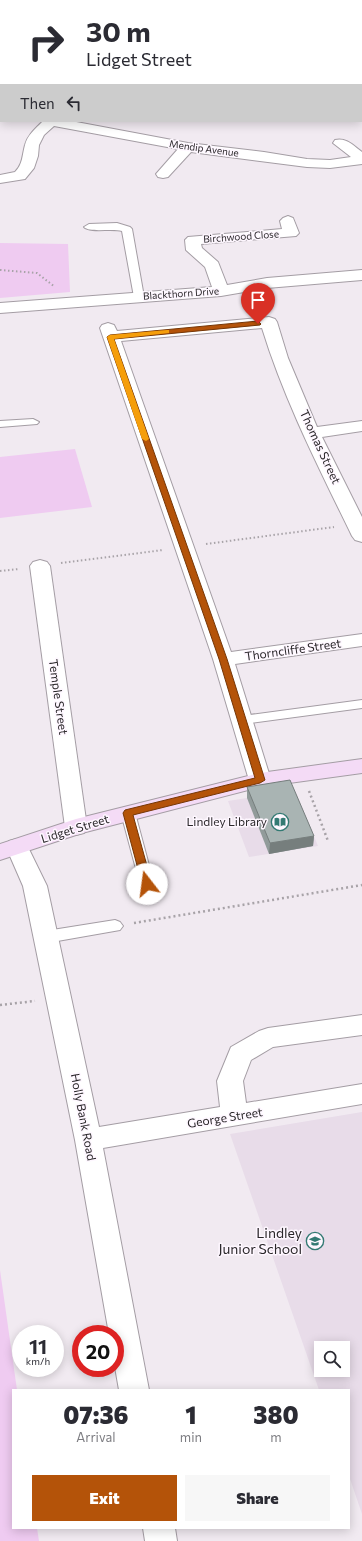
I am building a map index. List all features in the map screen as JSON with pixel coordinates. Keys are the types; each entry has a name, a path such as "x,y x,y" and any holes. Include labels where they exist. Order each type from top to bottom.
{"street":[{"path":"0,179 20,176 27,168 31,156 32,145 38,133 49,122"},
{"name":"Mendip Avenue","path":"49,122 188,147 264,156 307,163 330,164 362,159"},
{"path":"103,132 116,122"},
{"name":"Mendip Avenue","path":"340,143 362,159"},
{"path":"163,174 188,147"},
{"name":"Birchwood Close","path":"221,290 212,265 194,250 193,240 291,233 288,221"},
{"name":"Blackthorn Drive","path":"0,308 221,290 267,283 362,275"},
{"name":"Thomas Street","path":"183,547 109,333 269,322 280,358 311,433 359,530"},
{"path":"311,433 362,426"},
{"path":"183,547 223,659 260,780"},
{"name":"Temple Street","path":"40,566 76,827"},
{"name":"Thorncliffe Street","path":"223,659 362,640"},
{"name":"Lidget Street","path":"5,849 76,827 260,780 361,768"},
{"name":"Holly Bank Road","path":"5,849 35,886 88,1140 134,1389"},
{"path":"234,1116 230,1081 240,1054 268,1038 362,1025"},
{"name":"George Street","path":"88,1140 362,1094"},
{"path":"159,1529 161,1541"}],"lane":[{"path":"89,227 117,226 127,229 139,297"},
{"path":"0,424 33,422"},
{"path":"242,720 362,704"},
{"path":"128,813 147,884"},
{"path":"46,937 116,926"}],"path":[{"path":"0,270 37,273 56,288 62,302"},
{"path":"0,571 183,547 359,530"},
{"path":"303,774 328,841"},
{"path":"116,926 362,885"},
{"path":"0,1005 58,998"}],"shaded area":[{"path":"0,243 68,244 70,292 0,298"},
{"path":"75,449 92,507 0,518 0,457"},
{"name":"Lindley Library","path":"295,790 318,846 249,857 228,801"},
{"name":"Lindley Junior School","path":"362,1112 362,1514 350,1479 350,1389 319,1389 314,1377 350,1377 350,1341 314,1341 314,1376 230,1134"},
{"path":"0,1270 12,1355 12,1377 15,1377 17,1389 12,1389 12,1529 37,1529 39,1541 0,1541"}],"building":[{"name":"Lindley Library","path":"290,780 314,836 270,843 247,787"}],"slow traffic":[{"path":"146,439 110,337 167,332"}],"place":[{"name":"Lindley Library","path":"280,822"},
{"name":"Lindley Junior School","path":"315,1241"}],"route":[{"path":"147,884 128,813 260,780 223,659 110,337 258,324"}]}
